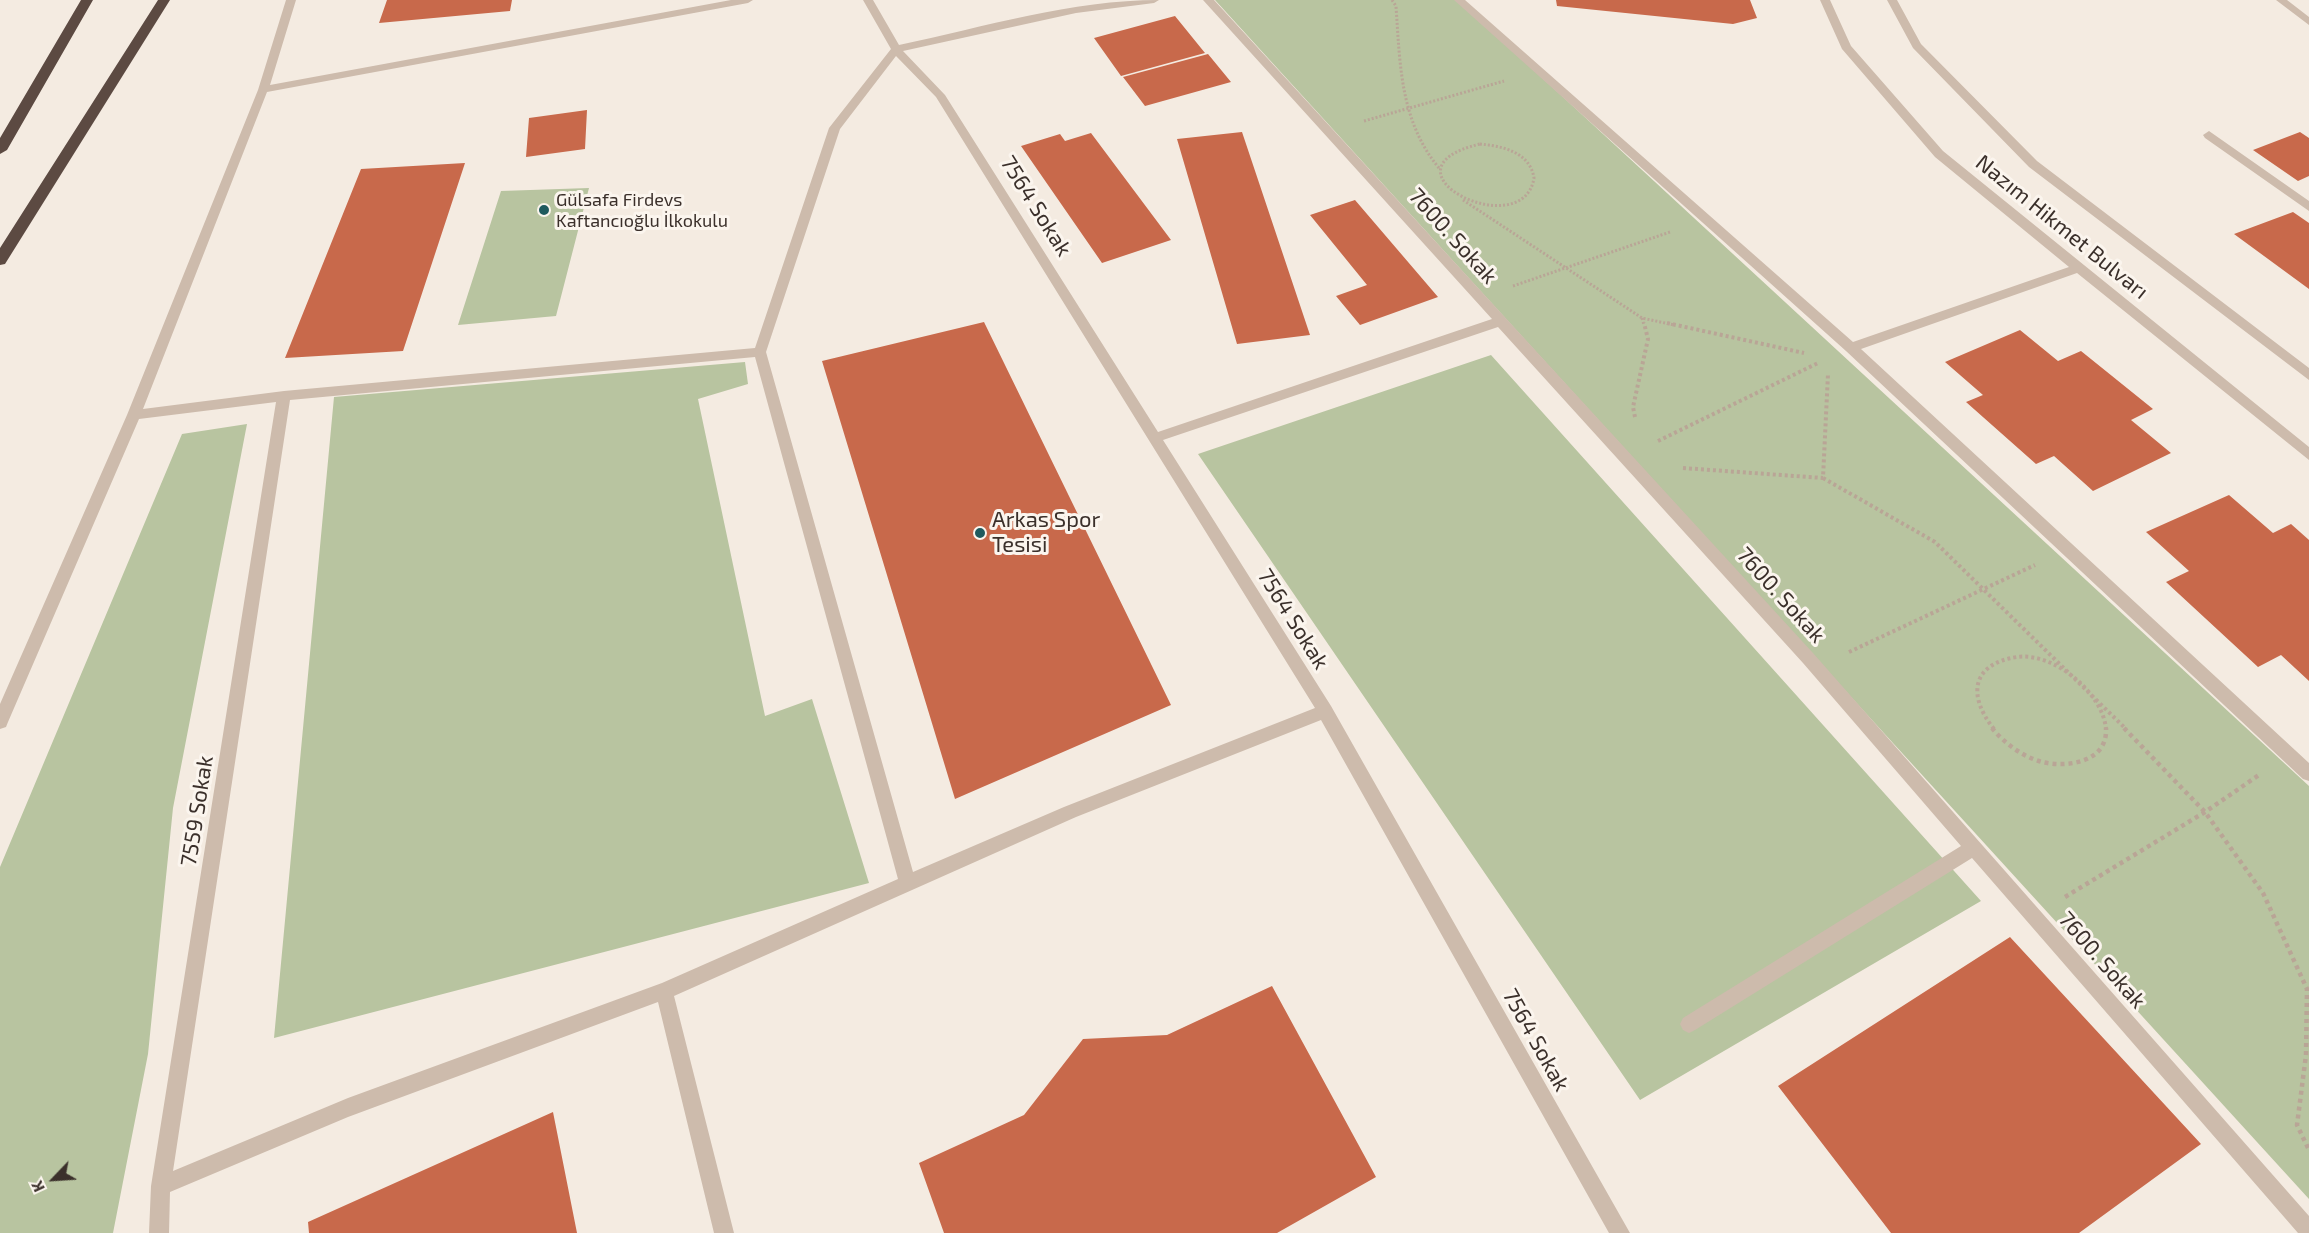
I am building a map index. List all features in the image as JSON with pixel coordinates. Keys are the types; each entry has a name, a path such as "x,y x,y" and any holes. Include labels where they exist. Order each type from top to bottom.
{"highway":[{"path":"0,150 87,0"},
{"path":"0,261 164,0"}],"street":[{"path":"0,722 134,415 263,90 291,0"},
{"path":"263,90 748,0"},
{"name":"7564 Sokak","path":"868,0 896,49 940,95 1324,711 1620,1233"},
{"path":"908,883 760,352 835,128 896,49 1076,10 1155,0"},
{"name":"7600. Sokak","path":"1208,0 1808,658 2309,1231"},
{"path":"1459,0 1851,348 2309,774"},
{"name":"Nazım Hikmet Bulvarı","path":"1825,0 1846,47 1938,154 2309,455"},
{"name":"Nazım Hikmet Bulvarı","path":"1892,0 1917,46 2033,164 2309,375"},
{"path":"2281,0 2309,22"},
{"path":"2209,135 2309,207"},
{"path":"1851,348 2078,268"},
{"path":"1154,438 1501,321"},
{"path":"134,415 284,396 760,352"},
{"name":"7559 Sokak","path":"159,1233 161,1186 284,396"},
{"path":"161,1186 268,1138 664,991 1070,812 1324,711"},
{"path":"1689,1023 1974,847"},
{"path":"664,991 724,1233"}],"path":[{"path":"1392,0 1396,6 1406,108 1426,156 1439,168 1444,185 1463,200 1642,318 1805,353"},
{"path":"1353,124 1511,79"},
{"path":"1439,168 1442,158 1452,150 1480,144 1511,151 1524,159 1532,168 1535,179 1532,189 1518,200 1496,206 1463,200"},
{"path":"1506,289 1674,230"},
{"path":"1637,428 1633,407 1648,339 1642,318"},
{"path":"1651,444 1829,358"},
{"path":"1823,478 1828,370"},
{"path":"1677,466 1686,470 1823,478 1935,542 2081,682 2205,812 2263,893 2308,989 2306,1055 2297,1125 2309,1150"},
{"path":"1845,653 2036,564"},
{"path":"2018,657 2039,660 2061,669 2081,682 2095,698 2104,715 2107,732 2104,747 2092,759 2076,764 2057,765 2035,760 2014,749 1995,734 1982,716 1975,698 1976,681 1984,668 1999,659 2018,657"},
{"path":"2058,901 2205,812 2263,772"}],"green space":[{"path":"1215,0 1458,0 2309,786 2309,1199"},
{"path":"589,188 556,316 458,325 501,191"},
{"path":"1491,355 1981,901 1640,1100 1198,454"},
{"path":"745,362 748,384 698,399 765,716 812,699 869,883 274,1038 334,397"},
{"path":"247,424 173,808 148,1054 113,1233 0,1233 0,867 182,434"}],"building":[{"path":"387,0 512,0 510,11 379,23"},
{"path":"1556,0 1750,0 1757,18 1733,24 1557,6"},
{"path":"1175,16 1205,53 1121,76 1094,38"},
{"path":"1208,54 1231,82 1145,106 1123,77"},
{"path":"587,110 585,149 526,157 529,118"},
{"path":"1242,132 1310,335 1237,344 1177,139"},
{"path":"2300,132 2309,138 2309,176 2298,181 2253,150"},
{"path":"1091,133 1171,240 1102,263 1021,146 1060,134 1065,141"},
{"path":"465,163 403,351 285,358 361,169"},
{"path":"1355,200 1438,297 1360,325 1336,296 1367,285 1310,215"},
{"path":"2293,212 2309,223 2309,289 2234,234"},
{"name":"Arkas Spor Tesisi","path":"984,322 1171,705 955,799 822,361"},
{"path":"2020,330 2058,361 2081,351 2153,409 2131,420 2171,453 2093,491 2054,456 2036,464 1966,402 1983,395 1945,362"},
{"path":"2229,495 2273,533 2291,524 2309,540 2309,681 2281,655 2258,667 2166,582 2189,571 2146,532"},
{"path":"2010,937 2201,1144 2079,1233 1891,1233 1778,1086"},
{"path":"1272,986 1376,1177 1277,1233 944,1233 919,1163 1024,1115 1083,1039 1167,1035"},
{"path":"553,1112 577,1233 309,1233 308,1222"}],"place":[{"name":"Gülsafa Firdevs Kaftancıoğlu İlkokulu","path":"544,210"},
{"name":"Arkas Spor Tesisi","path":"980,533"}]}
